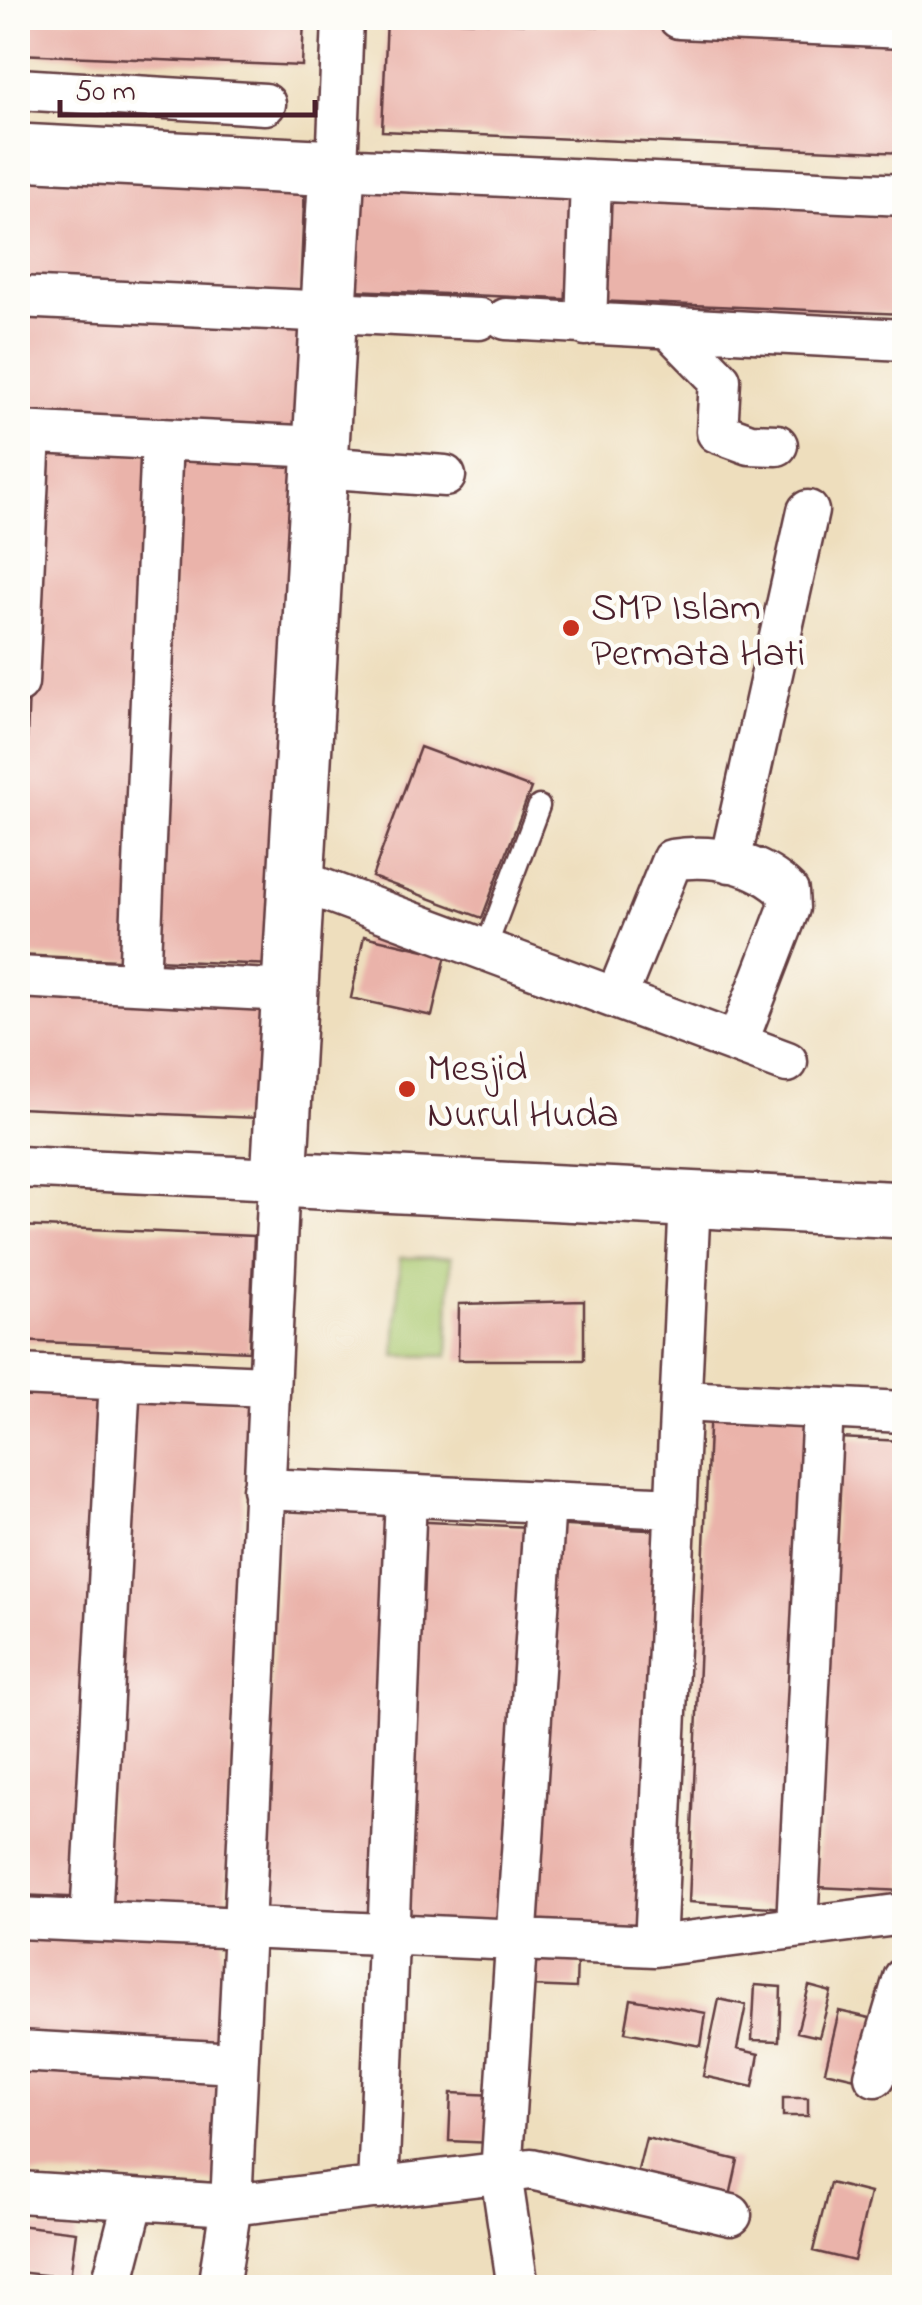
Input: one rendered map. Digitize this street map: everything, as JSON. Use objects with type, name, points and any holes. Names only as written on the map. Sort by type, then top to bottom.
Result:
[{"type":"street","points":[[218,2288],[231,2206],[268,1386],[343,18]]},
{"type":"street","points":[[679,18],[904,28]]},
{"type":"street","points":[[18,89],[264,104]]},
{"type":"street","points":[[18,152],[904,195]]},
{"type":"street","points":[[586,326],[591,180]]},
{"type":"street","points":[[18,297],[904,340]]},
{"type":"street","points":[[670,330],[720,380],[717,432],[750,444],[777,445]]},
{"type":"street","points":[[18,683],[24,433],[162,439],[445,476]]},
{"type":"street","points":[[139,984],[162,439]]},
{"type":"street","points":[[730,862],[808,511]]},
{"type":"street","points":[[616,998],[672,860],[696,856],[730,862],[779,883],[788,892],[789,908],[737,1043]]},
{"type":"street","points":[[295,879],[787,1062]]},
{"type":"street","points":[[18,977],[289,991]]},
{"type":"street","points":[[18,1168],[904,1210]]},
{"type":"street","points":[[655,1946],[690,1200]]},
{"type":"street","points":[[18,1375],[268,1386]]},
{"type":"street","points":[[92,1921],[120,1380]]},
{"type":"street","points":[[681,1401],[904,1412]]},
{"type":"street","points":[[797,1925],[823,1408]]},
{"type":"street","points":[[263,1489],[676,1508]]},
{"type":"street","points":[[378,2188],[406,1496]]},
{"type":"street","points":[[518,2288],[501,2174],[545,1502]]},
{"type":"street","points":[[18,1918],[655,1946],[904,1914]]},
{"type":"street","points":[[875,2076],[904,1978]]},
{"type":"street","points":[[18,2051],[236,2064]]},
{"type":"street","points":[[18,2192],[231,2206],[546,2172],[731,2215]]},
{"type":"street","points":[[111,2288],[134,2199]]},
{"type":"lane","points":[[485,950],[538,806]]},
{"type":"green space","points":[[451,1257],[448,1356],[395,1356],[400,1258]]},
{"type":"building","points":[[18,18],[304,18],[302,66],[18,54]]},
{"type":"building","points":[[387,18],[904,38],[904,153],[382,131]]},
{"type":"building","points":[[18,167],[305,179],[300,295],[18,282]]},
{"type":"building","points":[[359,176],[588,186],[584,300],[353,290]]},
{"type":"building","points":[[600,186],[904,199],[904,314],[596,301]]},
{"type":"building","points":[[18,302],[303,315],[297,430],[18,418]]},
{"type":"building","points":[[39,449],[160,454],[137,961],[18,955]]},
{"type":"building","points":[[178,453],[299,458],[276,965],[155,960]]},
{"type":"building","points":[[420,747],[531,788],[482,918],[372,877]]},
{"type":"building","points":[[364,936],[446,955],[432,1016],[351,998]]},
{"type":"building","points":[[18,993],[263,1003],[258,1118],[18,1108]]},
{"type":"building","points":[[18,1226],[254,1236],[249,1351],[18,1341]]},
{"type":"building","points":[[584,1301],[584,1360],[458,1360],[459,1304]]},
{"type":"building","points":[[18,1387],[115,1392],[92,1898],[18,1895]]},
{"type":"building","points":[[127,1394],[248,1400],[226,1907],[104,1901]]},
{"type":"building","points":[[710,1405],[809,1411],[788,1908],[689,1902]]},
{"type":"building","points":[[838,1438],[904,1441],[904,1891],[817,1887]]},
{"type":"building","points":[[280,1507],[402,1512],[383,1918],[262,1912]]},
{"type":"building","points":[[408,1521],[530,1527],[511,1933],[390,1927]]},
{"type":"building","points":[[547,1525],[668,1531],[650,1937],[528,1931]]},
{"type":"building","points":[[18,1926],[223,1936],[218,2050],[18,2042]]},
{"type":"building","points":[[531,1956],[577,1959],[576,1988],[529,1986]]},
{"type":"building","points":[[755,1985],[781,1987],[779,2041],[752,2040]]},
{"type":"building","points":[[809,1986],[831,1992],[819,2037],[797,2032]]},
{"type":"building","points":[[631,1999],[706,2013],[701,2046],[625,2032]]},
{"type":"building","points":[[719,1999],[746,2005],[737,2049],[759,2054],[753,2087],[703,2076]]},
{"type":"building","points":[[839,2011],[878,2020],[864,2080],[825,2071]]},
{"type":"building","points":[[18,2059],[230,2068],[225,2183],[18,2174]]},
{"type":"building","points":[[451,2093],[495,2095],[493,2143],[449,2141]]},
{"type":"building","points":[[783,2098],[808,2098],[808,2116],[783,2116]]},
{"type":"building","points":[[646,2138],[738,2160],[729,2201],[636,2178]]},
{"type":"building","points":[[830,2183],[870,2193],[854,2261],[813,2251]]},
{"type":"building","points":[[18,2225],[76,2232],[70,2278],[18,2272]]},
{"type":"place","name":"SMP Islam Permata Hati","points":[[571,628]]},
{"type":"place","name":"Mesjid Nurul Huda","points":[[407,1089]]}]
